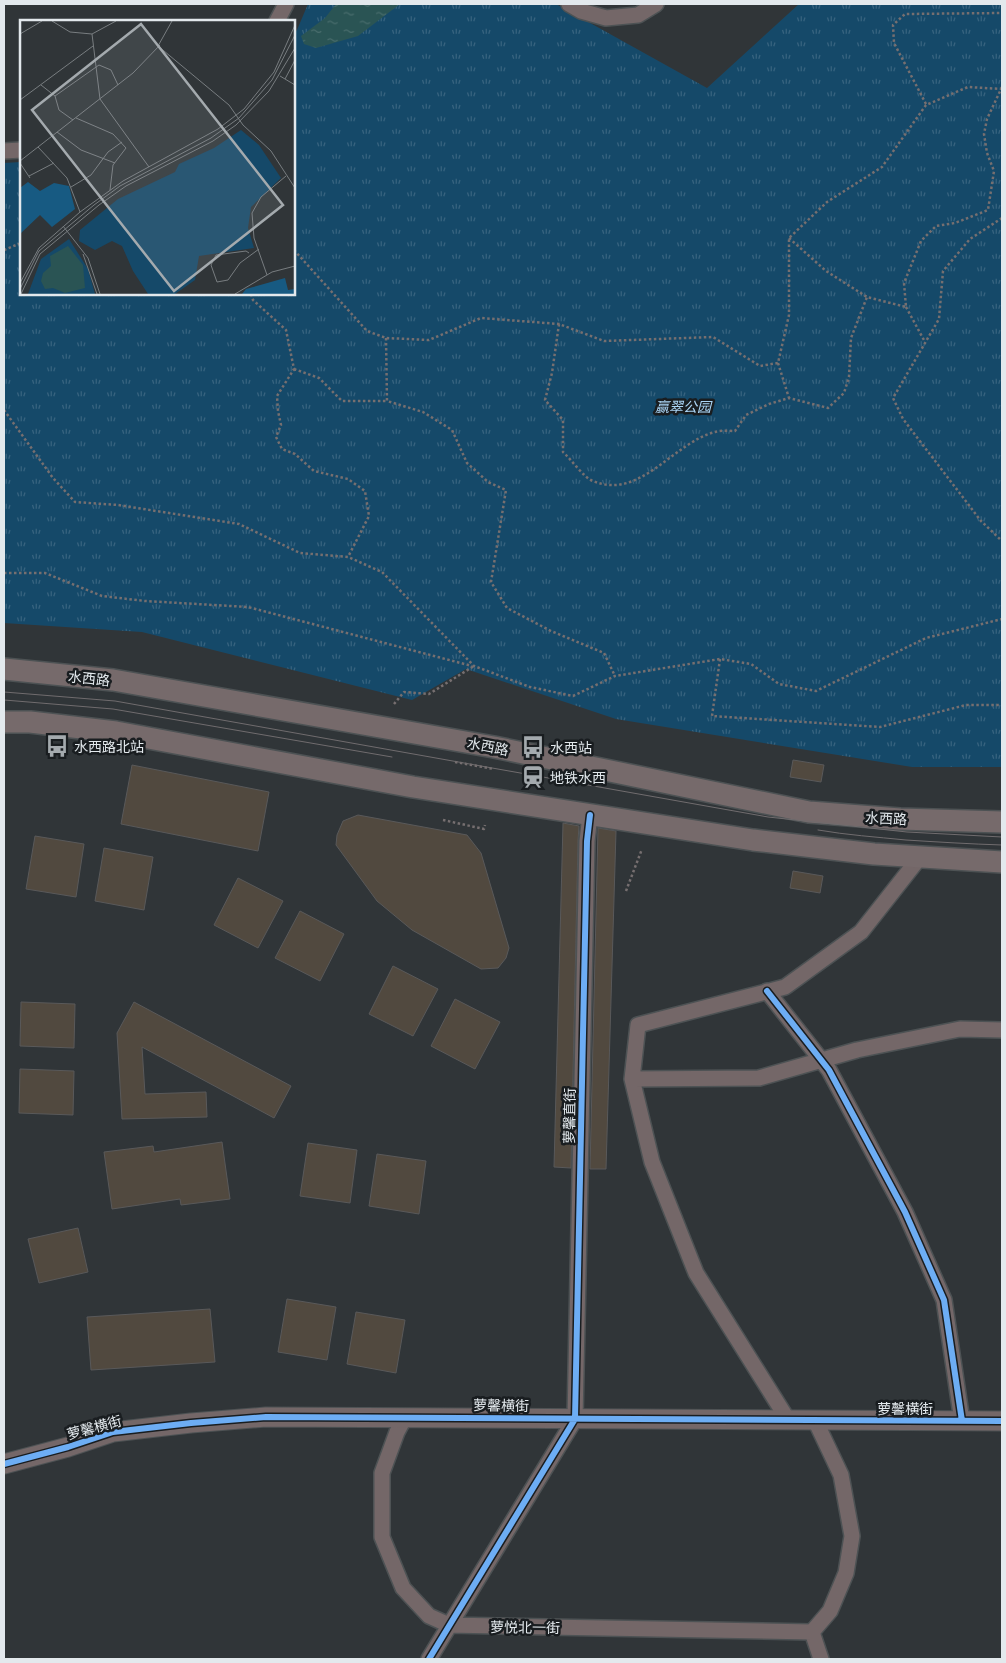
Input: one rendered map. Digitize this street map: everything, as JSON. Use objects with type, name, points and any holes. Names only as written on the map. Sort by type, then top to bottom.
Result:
[{"type":"main road","name":"水西路","points":[[4,669],[113,680],[494,746],[809,812],[900,819],[1002,822]]},
{"type":"main road","points":[[4,722],[30,722],[116,732],[394,783],[804,847],[874,854],[1002,862]]},
{"type":"street","points":[[278,20],[286,4]]},
{"type":"street","points":[[569,4],[581,11],[606,18],[638,15],[656,4]]},
{"type":"street","points":[[4,151],[20,150]]},
{"type":"street","name":"萝馨直街","points":[[575,1419],[587,870],[590,815]]},
{"type":"street","points":[[788,1420],[696,1273],[652,1162],[632,1079],[638,1025],[785,987],[861,932],[920,857]]},
{"type":"street","points":[[767,991],[829,1070],[905,1212],[944,1300],[962,1421]]},
{"type":"street","points":[[632,1079],[759,1078],[857,1050],[960,1029],[1002,1030]]},
{"type":"street","name":"萝馨横街","points":[[4,1464],[68,1447],[113,1432],[266,1417],[1002,1421]]},
{"type":"street","name":"萝悦北一街","points":[[405,1417],[397,1432],[382,1473],[382,1537],[403,1588],[429,1616],[450,1625],[812,1632]]},
{"type":"street","points":[[429,1659],[575,1419]]},
{"type":"street","points":[[815,1420],[840,1475],[852,1536],[846,1574],[837,1596],[830,1611],[812,1632],[821,1659]]},
{"type":"path","points":[[926,104],[894,43],[893,25],[905,14],[1002,13]]},
{"type":"path","points":[[789,398],[778,363],[789,315],[789,238],[827,202],[882,167],[926,104],[968,87],[1002,88],[987,119],[984,134],[987,153],[994,171],[988,210],[955,223],[936,226],[921,241],[904,283],[906,307],[925,342]]},
{"type":"path","points":[[1002,218],[970,239],[943,271],[939,319],[892,398],[903,419],[981,521],[1002,541]]},
{"type":"path","points":[[789,238],[826,271],[867,297],[906,307]]},
{"type":"path","points":[[4,250],[20,243]]},
{"type":"path","points":[[295,251],[332,294],[368,331],[386,338],[429,340],[481,318],[558,324],[604,341],[713,337],[760,366],[778,363]]},
{"type":"path","points":[[251,295],[253,300],[286,330],[294,369],[278,396],[278,411],[281,425],[276,437],[282,449],[295,454],[314,471],[348,479],[365,492],[369,516],[348,557]]},
{"type":"path","points":[[558,324],[552,374],[545,400],[563,420],[563,452],[591,481],[614,487],[646,476],[685,446],[716,432],[735,431],[746,415],[769,404],[789,398],[828,408],[844,393],[849,377],[851,338],[867,297]]},
{"type":"path","points":[[386,338],[387,402]]},
{"type":"path","points":[[294,369],[319,378],[342,401],[387,402],[423,412],[452,430],[467,463],[488,482],[506,490],[491,582],[507,608],[551,631],[604,653],[615,676]]},
{"type":"path","points":[[4,410],[53,478],[75,502],[118,505],[239,524],[300,553],[348,557],[382,572],[474,666]]},
{"type":"path","points":[[4,573],[44,572],[102,596],[145,601],[248,607],[474,666],[530,687],[573,696],[615,676],[720,659],[751,664],[778,684],[816,691],[926,638],[1002,619]]},
{"type":"path","points":[[720,659],[712,716],[880,727],[966,705],[1002,705]]},
{"type":"path","points":[[394,704],[404,692],[429,694],[474,666]]},
{"type":"path","points":[[455,762],[494,769]]},
{"type":"path","points":[[443,820],[484,829],[484,825]]},
{"type":"path","points":[[626,892],[642,849]]},
{"type":"green space","name":"赢翠公园","points":[[308,4],[556,4],[707,88],[799,4],[1002,4],[1002,767],[912,767],[616,719],[466,669],[412,700],[142,632],[4,623],[4,163],[20,162],[20,295],[295,295],[295,32]]},
{"type":"water","points":[[336,4],[400,4],[358,36],[316,48],[304,44],[301,36],[325,18]]},
{"type":"building","points":[[793,760],[824,765],[821,782],[790,777]]},
{"type":"building","points":[[132,765],[269,792],[258,851],[121,824]]},
{"type":"building","points":[[358,815],[467,835],[481,853],[509,948],[506,958],[498,968],[481,969],[412,930],[377,901],[336,845],[337,835],[343,821]]},
{"type":"building","points":[[563,823],[579,826],[571,1168],[554,1167]]},
{"type":"building","points":[[598,828],[616,831],[606,1169],[590,1169]]},
{"type":"building","points":[[35,836],[84,844],[76,897],[26,889]]},
{"type":"building","points":[[104,848],[153,857],[144,910],[95,901]]},
{"type":"building","points":[[793,871],[823,876],[820,893],[790,888]]},
{"type":"building","points":[[238,878],[283,901],[258,948],[214,925]]},
{"type":"building","points":[[300,911],[344,934],[320,981],[275,958]]},
{"type":"building","points":[[393,966],[438,989],[413,1036],[369,1014]]},
{"type":"building","points":[[455,999],[500,1022],[475,1069],[431,1046]]},
{"type":"building","points":[[21,1002],[75,1004],[74,1048],[20,1046]]},
{"type":"building","points":[[134,1002],[291,1086],[274,1118],[142,1047],[145,1094],[206,1092],[207,1117],[122,1119],[117,1033]]},
{"type":"building","points":[[20,1069],[74,1071],[73,1115],[19,1113]]},
{"type":"building","points":[[222,1142],[230,1199],[181,1205],[180,1199],[112,1209],[104,1152],[153,1146],[154,1152]]},
{"type":"building","points":[[308,1143],[357,1150],[350,1203],[300,1196]]},
{"type":"building","points":[[377,1154],[426,1161],[419,1214],[369,1206]]},
{"type":"building","points":[[78,1228],[88,1272],[39,1283],[28,1239]]},
{"type":"building","points":[[287,1299],[336,1307],[327,1360],[278,1352]]},
{"type":"building","points":[[210,1309],[215,1362],[91,1370],[87,1317]]},
{"type":"building","points":[[356,1312],[405,1320],[396,1373],[347,1364]]},
{"type":"tram line","points":[[4,692],[115,701],[768,817],[907,832],[1002,837]]},
{"type":"tram line","points":[[4,700],[113,709],[392,757]]},
{"type":"tram line","points":[[818,830],[906,840],[1002,845]]},
{"type":"cycle path","points":[[429,1659],[575,1419],[587,841],[590,815]]},
{"type":"cycle path","points":[[767,991],[829,1070],[905,1212],[944,1300],[962,1421]]},
{"type":"cycle path","points":[[4,1464],[68,1447],[113,1432],[266,1417],[1002,1421]]},
{"type":"place","name":"水西路北站","points":[[57,746]]},
{"type":"place","name":"水西站","points":[[533,747]]},
{"type":"place","name":"地铁水西","points":[[533,777]]}]
